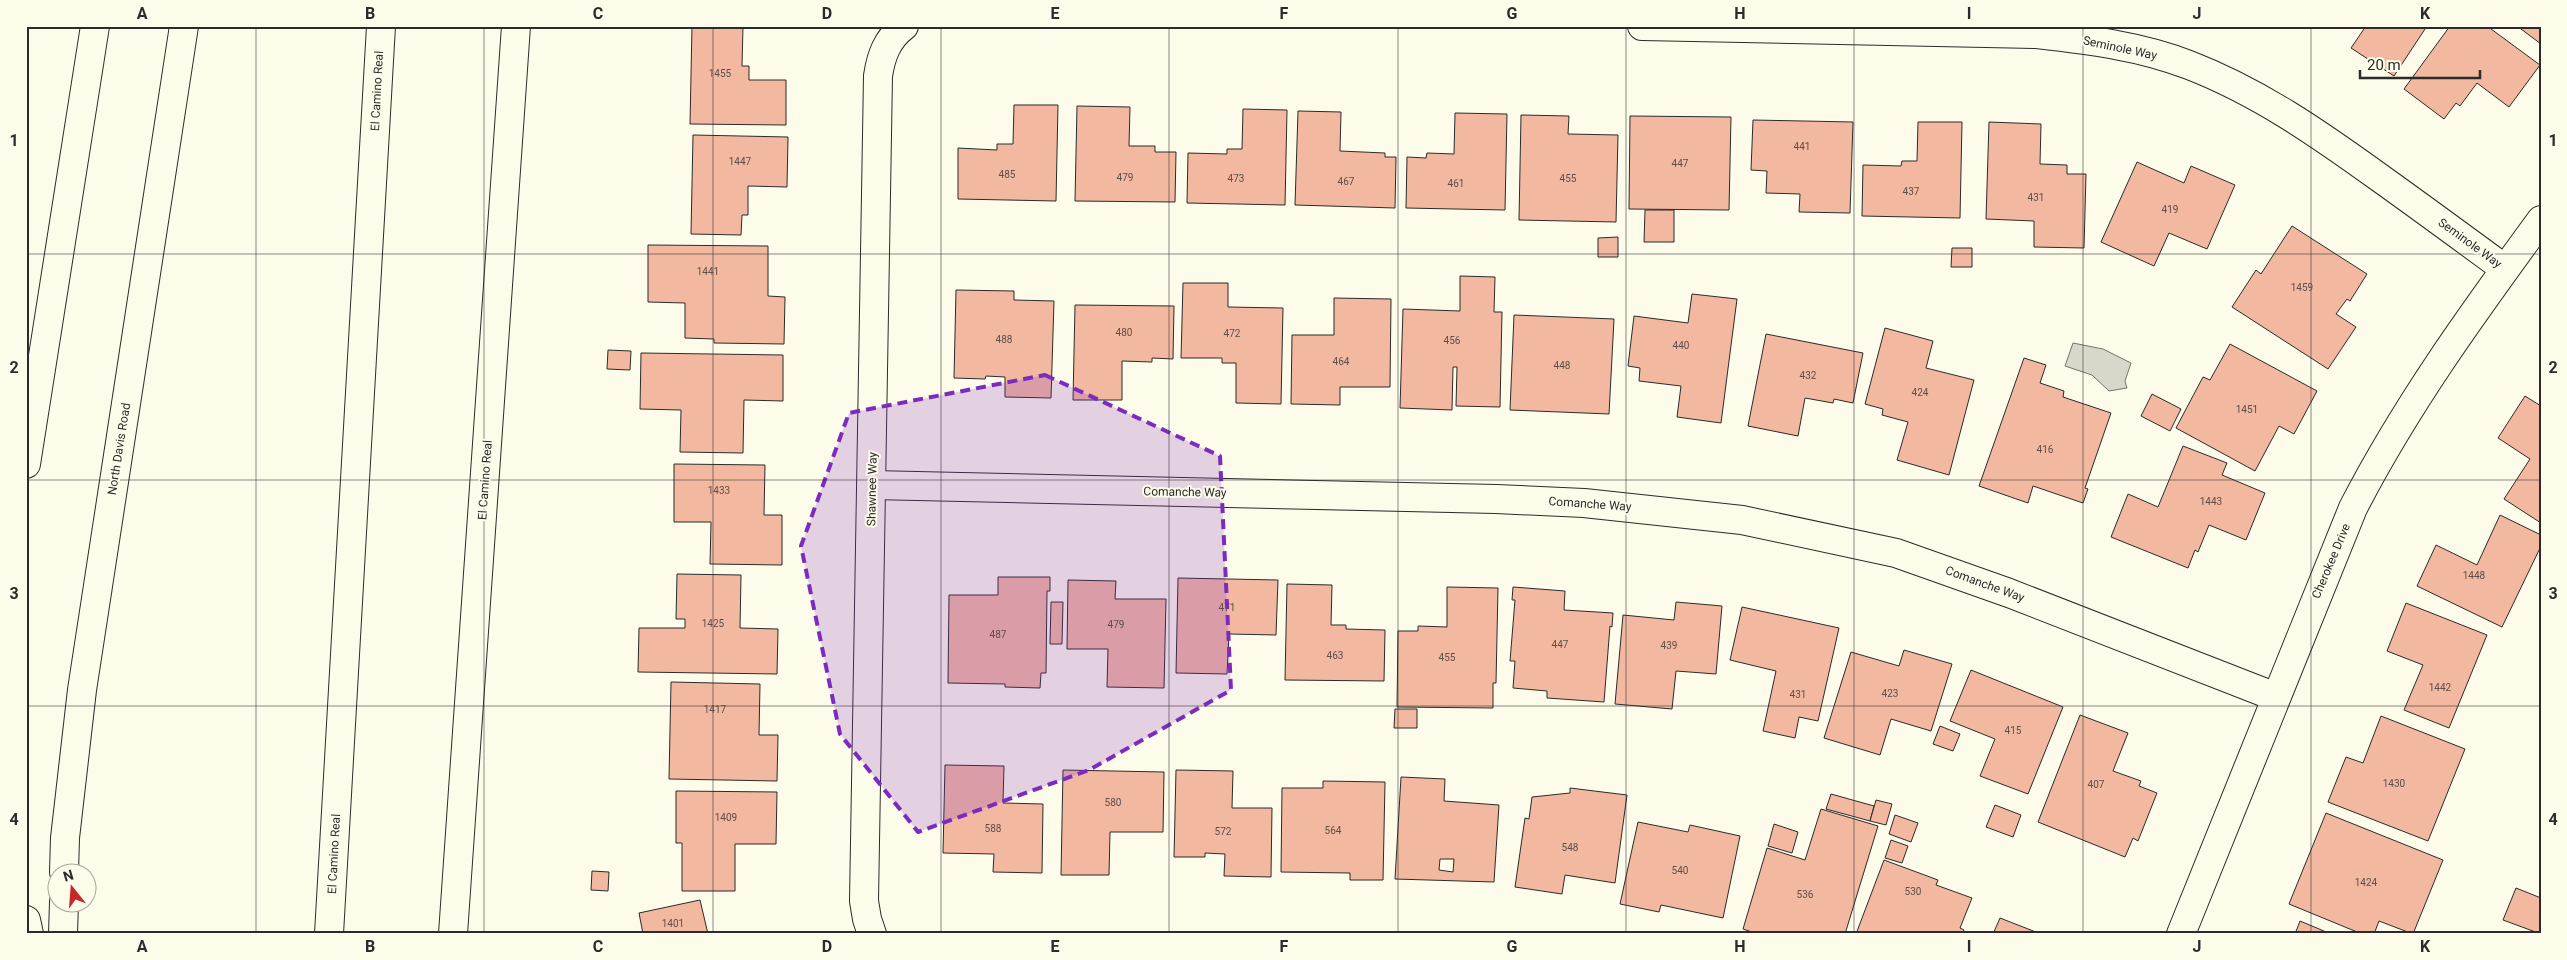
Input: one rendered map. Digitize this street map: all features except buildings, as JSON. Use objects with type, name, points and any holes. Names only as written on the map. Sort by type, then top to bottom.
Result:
[{"type":"main road","points":[[26,464],[95,26]]},
{"type":"main road","name":"North Davis Road","points":[[64,862],[65,838],[82,690],[184,26]]},
{"type":"main road","name":"El Camino Real","points":[[330,934],[381,26]]},
{"type":"main road","name":"El Camino Real","points":[[453,934],[516,26]]},
{"type":"main road","name":"Shawnee Way","points":[[872,934],[864,902],[878,76],[885,48],[893,36],[904,26]]},
{"type":"main road","name":"Seminole Way","points":[[1642,26],[2037,34],[2096,40],[2143,51],[2187,65],[2233,84],[2282,110],[2505,269]]},
{"type":"main road","name":"Cherokee Drive","points":[[2181,934],[2346,525],[2375,466],[2432,373],[2541,220]]},
{"type":"main road","name":"Comanche Way","points":[[872,485],[1496,499],[1584,503],[1742,520],[1896,554],[1953,572],[2276,697]]},
{"type":"main road","points":[[63,934],[64,912]]},
{"type":"main road","points":[[26,920],[29,934]]},
{"type":"highlighted area","points":[[1045,375],[1220,456],[1231,690],[1089,770],[918,832],[840,734],[801,546],[849,413]]},
{"type":"shaded area","points":[[2073,343],[2103,349],[2131,363],[2125,381],[2127,388],[2109,391],[2092,375],[2065,366]]}]
